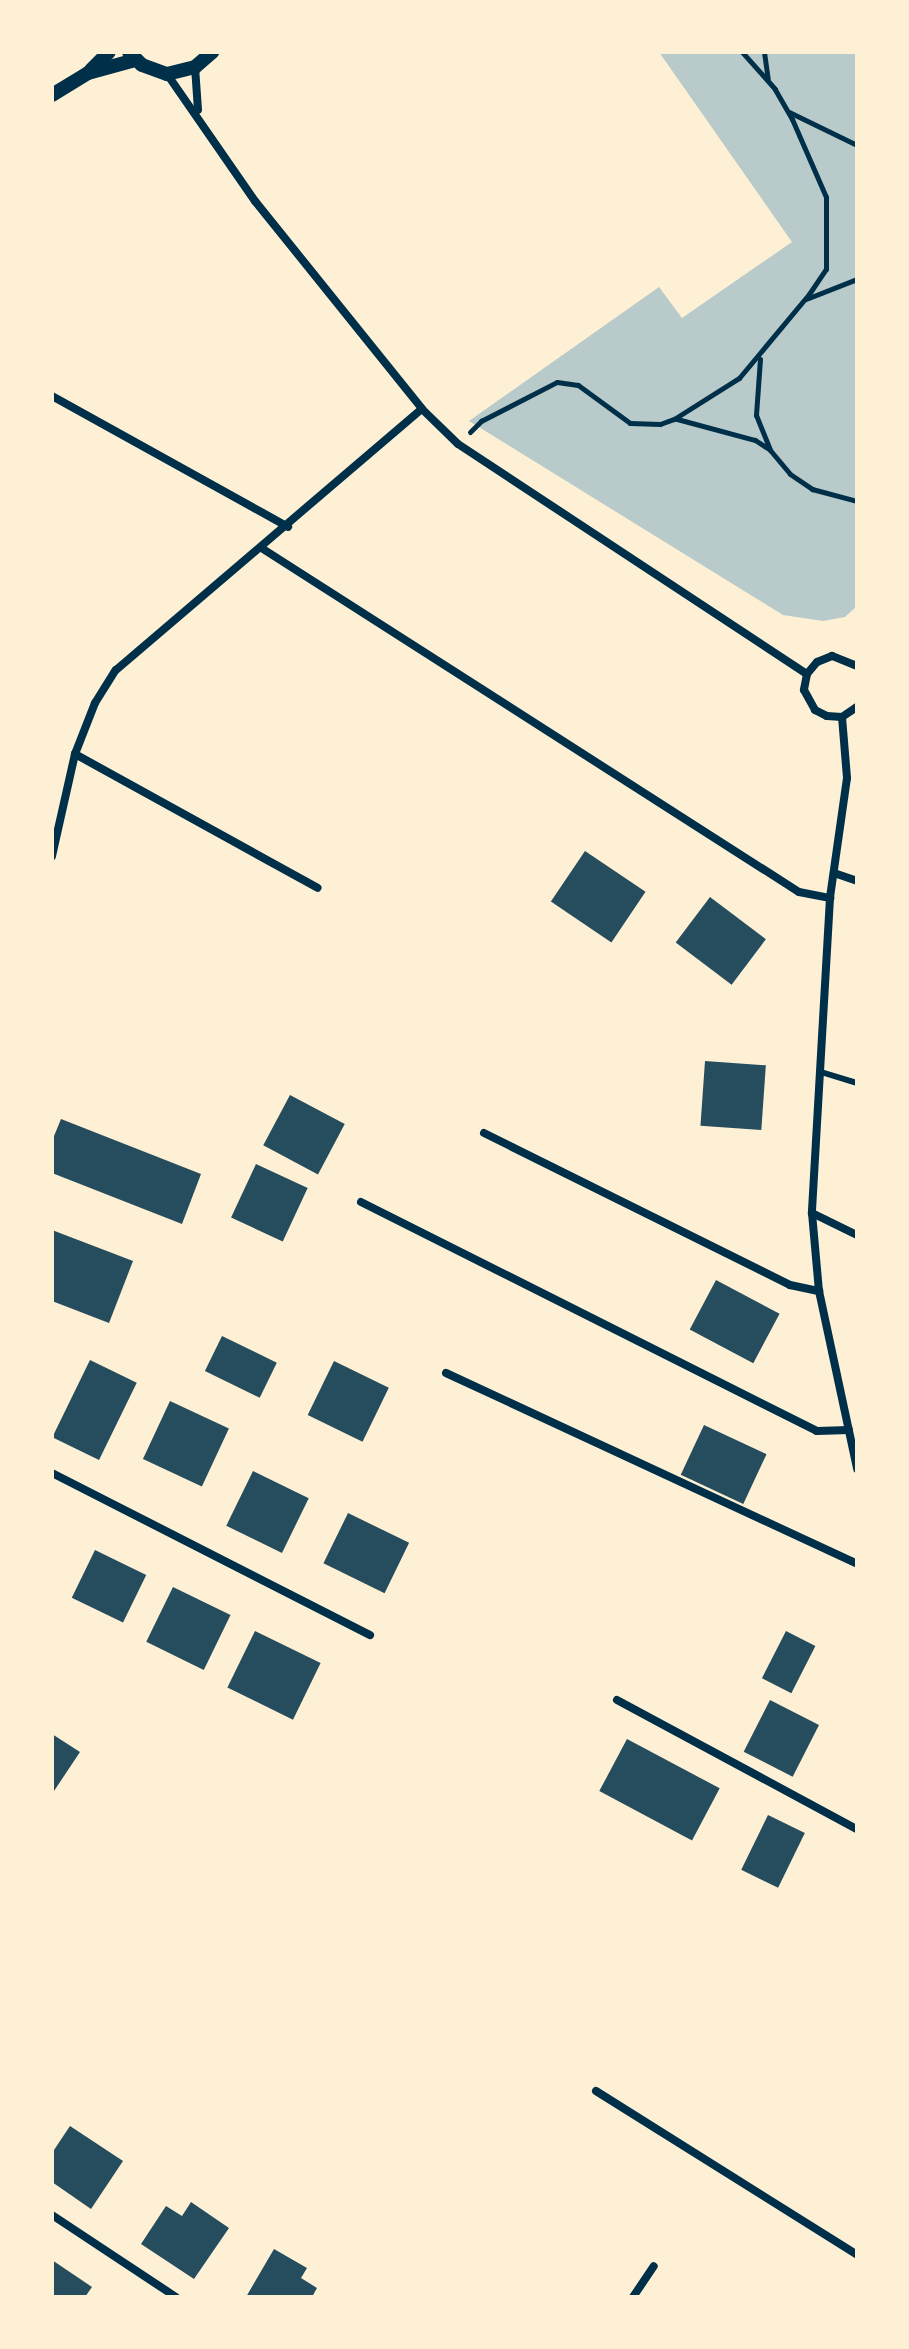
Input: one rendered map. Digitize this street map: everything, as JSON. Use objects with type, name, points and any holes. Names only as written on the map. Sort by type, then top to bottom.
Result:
[{"type":"street","points":[[88,73],[109,52]]},
{"type":"street","points":[[167,74],[195,67],[212,52]]},
{"type":"street","points":[[52,95],[88,73],[132,56],[167,74],[199,115],[255,201],[422,409],[458,444],[807,674]]},
{"type":"street","points":[[195,67],[199,115]]},
{"type":"street","points":[[52,396],[288,527]]},
{"type":"street","points":[[52,856],[75,754],[95,703],[116,670],[263,549],[422,409]]},
{"type":"street","points":[[263,549],[799,892],[830,898]]},
{"type":"street","points":[[856,663],[832,656],[807,674],[804,690],[815,710],[842,717],[857,707]]},
{"type":"street","points":[[842,717],[847,778],[830,898],[812,1213],[819,1291],[857,1469]]},
{"type":"street","points":[[75,754],[318,888]]},
{"type":"street","points":[[834,873],[857,881]]},
{"type":"street","points":[[484,1133],[790,1285],[819,1291]]},
{"type":"street","points":[[361,1202],[817,1431],[849,1430]]},
{"type":"street","points":[[812,1213],[857,1235]]},
{"type":"street","points":[[446,1373],[857,1564]]},
{"type":"street","points":[[52,1473],[370,1635]]},
{"type":"street","points":[[617,1700],[857,1829]]},
{"type":"street","points":[[596,2091],[857,2255]]},
{"type":"street","points":[[52,2215],[176,2297]]},
{"type":"street","points":[[633,2297],[654,2266]]},
{"type":"lane","points":[[821,1072],[857,1083]]},
{"type":"path","points":[[458,444],[481,421],[557,382],[578,385],[630,423],[660,424],[674,419],[717,395],[760,358],[826,269],[830,236],[826,197],[788,112],[769,81],[742,52]]},
{"type":"path","points":[[764,52],[769,81]]},
{"type":"path","points":[[788,112],[857,145]]},
{"type":"path","points":[[802,302],[857,279]]},
{"type":"path","points":[[760,358],[756,415],[770,450]]},
{"type":"path","points":[[674,419],[755,440],[770,450],[790,474],[812,489],[857,501]]},
{"type":"shaded area","points":[[659,52],[857,52],[857,606],[845,617],[823,621],[783,615],[469,421],[659,287],[682,318],[792,242]]},
{"type":"building","points":[[585,851],[646,892],[611,942],[551,902]]},
{"type":"building","points":[[710,897],[766,939],[732,985],[676,943]]},
{"type":"building","points":[[705,1061],[766,1065],[761,1130],[700,1126]]},
{"type":"building","points":[[290,1095],[345,1124],[318,1174],[263,1145]]},
{"type":"building","points":[[61,1119],[201,1174],[182,1224],[52,1173],[52,1141]]},
{"type":"building","points":[[256,1164],[308,1188],[283,1242],[231,1217]]},
{"type":"building","points":[[52,1230],[133,1261],[109,1323],[52,1301]]},
{"type":"building","points":[[716,1280],[780,1314],[753,1363],[690,1329]]},
{"type":"building","points":[[222,1336],[277,1363],[260,1398],[205,1371]]},
{"type":"building","points":[[90,1360],[137,1383],[99,1460],[52,1437]]},
{"type":"building","points":[[334,1361],[389,1388],[363,1442],[308,1415]]},
{"type":"building","points":[[170,1401],[229,1428],[202,1486],[143,1459]]},
{"type":"building","points":[[704,1425],[767,1454],[743,1504],[681,1475]]},
{"type":"building","points":[[253,1471],[309,1498],[282,1553],[226,1526]]},
{"type":"building","points":[[348,1513],[409,1543],[385,1593],[323,1563]]},
{"type":"building","points":[[95,1550],[146,1575],[123,1623],[72,1598]]},
{"type":"building","points":[[173,1587],[231,1615],[204,1670],[146,1642]]},
{"type":"building","points":[[255,1631],[321,1663],[293,1720],[227,1688]]},
{"type":"building","points":[[786,1631],[815,1646],[791,1693],[762,1678]]},
{"type":"building","points":[[770,1700],[819,1725],[793,1777],[744,1752]]},
{"type":"building","points":[[52,1734],[80,1752],[52,1794]]},
{"type":"building","points":[[627,1739],[720,1788],[692,1840],[599,1791]]},
{"type":"building","points":[[768,1815],[805,1833],[778,1888],[741,1870]]},
{"type":"building","points":[[70,2126],[123,2161],[91,2209],[52,2182],[52,2153]]},
{"type":"building","points":[[191,2202],[229,2228],[194,2279],[141,2244],[166,2206],[182,2216]]},
{"type":"building","points":[[274,2249],[307,2268],[301,2278],[317,2288],[312,2297],[246,2297]]},
{"type":"building","points":[[52,2260],[92,2287],[85,2297],[52,2297]]}]
